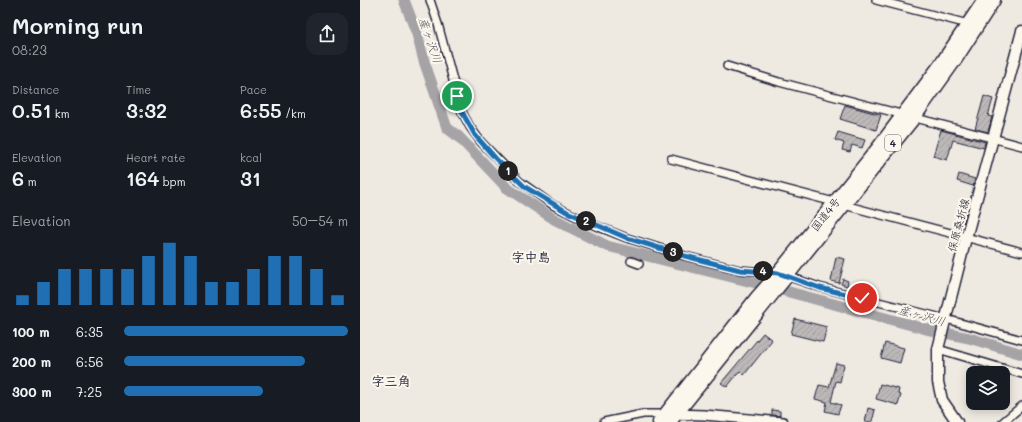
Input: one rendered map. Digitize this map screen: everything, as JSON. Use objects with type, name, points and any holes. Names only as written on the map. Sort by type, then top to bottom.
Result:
[{"type":"highway","name":"国道4号","points":[[909,116],[940,65],[984,0]]},
{"type":"highway","name":"国道4号","points":[[668,418],[956,59],[994,0]]},
{"type":"main road","name":"保原桑折線","points":[[957,422],[942,400],[938,382],[938,349],[966,238],[1021,36]]},
{"type":"street","points":[[430,0],[462,112],[475,135],[496,159],[525,187],[567,212],[627,238],[685,256],[733,269],[781,276],[820,288],[1022,340]]},
{"type":"street","points":[[876,0],[968,24]]},
{"type":"street","points":[[727,66],[779,82],[1022,146]]},
{"type":"street","points":[[671,159],[1022,252]]},
{"type":"street","points":[[631,261],[639,264]]},
{"type":"street","points":[[938,349],[1022,374]]},
{"type":"street","points":[[1002,422],[1022,406]]},
{"type":"street","points":[[604,422],[643,414],[668,418],[704,418],[783,422]]},
{"type":"building","points":[[984,96],[993,99],[988,116],[992,117],[988,132],[975,129]]},
{"type":"building","points":[[845,105],[881,115],[876,130],[840,119]]},
{"type":"building","points":[[941,130],[985,142],[984,148],[953,140],[947,160],[933,156]]},
{"type":"building","points":[[838,132],[865,140],[862,148],[852,145],[850,152],[842,150],[844,143],[835,140]]},
{"type":"building","points":[[959,174],[975,179],[973,186],[957,181]]},
{"type":"building","points":[[961,212],[966,213],[963,223],[959,221]]},
{"type":"building","points":[[836,257],[845,259],[839,283],[831,281]]},
{"type":"building","points":[[843,279],[848,281],[847,286],[841,284]]},
{"type":"building","points":[[795,319],[827,327],[823,342],[791,334]]},
{"type":"building","points":[[763,333],[772,340],[744,375],[740,371],[727,387],[721,383]]},
{"type":"building","points":[[885,343],[904,348],[900,363],[881,358]]},
{"type":"building","points":[[836,363],[844,365],[840,382],[836,381],[831,402],[841,405],[838,414],[825,411],[827,402],[815,399],[819,385],[829,387]]},
{"type":"building","points":[[880,384],[899,389],[898,394],[901,395],[898,405],[876,399]]},
{"type":"building","points":[[868,408],[875,410],[872,422],[865,422]]},
{"type":"building","points":[[772,410],[780,411],[780,416],[772,415]]},
{"type":"waterway","name":"産ヶ沢川","points":[[404,0],[417,34],[424,61],[447,128],[459,137],[507,188],[554,219],[607,246],[756,283],[926,329],[969,338],[1022,354]]},
{"type":"district","name":"字中島","points":[[531,256]]},
{"type":"district","name":"字三角","points":[[391,380]]},
{"type":"route","points":[[457,96],[462,112],[475,135],[519,182],[553,205],[589,223],[627,238],[685,256],[733,269],[787,275],[820,288],[862,298]]}]
